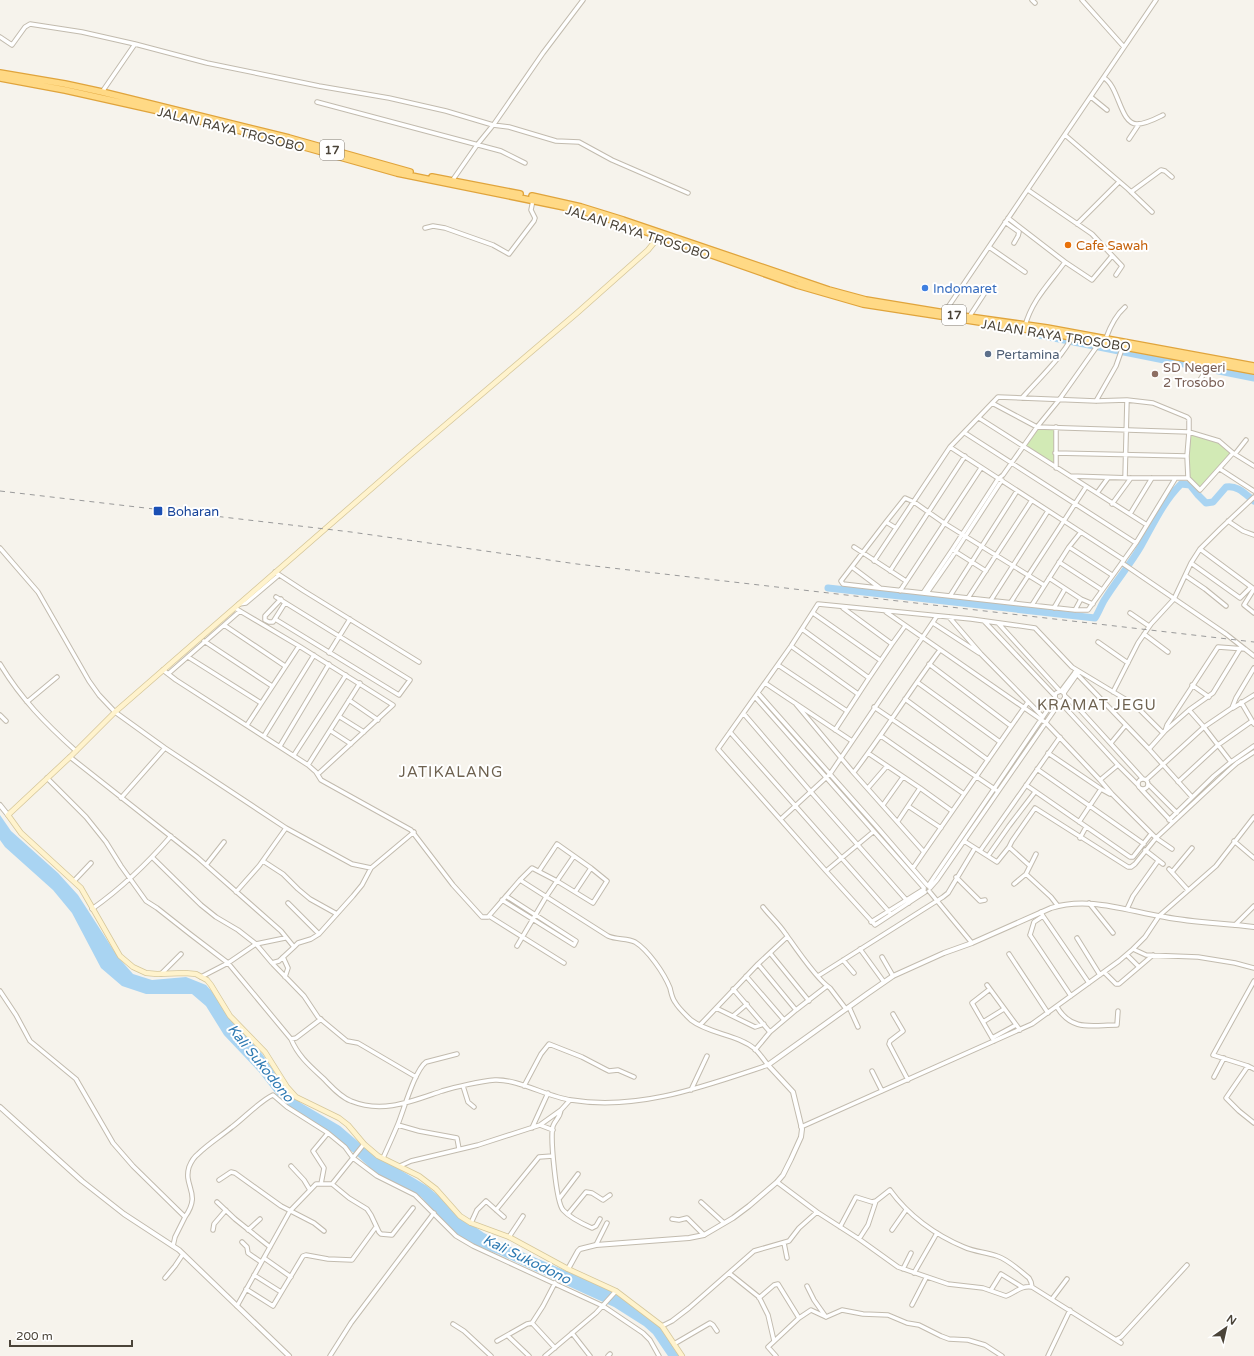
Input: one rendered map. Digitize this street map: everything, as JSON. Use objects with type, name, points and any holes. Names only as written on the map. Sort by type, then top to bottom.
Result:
[{"type":"highway","name":"JALAN RAYA TROSOBO","points":[[0,73],[102,92],[289,138],[411,173],[532,203],[579,210],[797,285],[863,304],[1106,338],[1210,364],[1254,366]]},
{"type":"highway","name":"JALAN RAYA TROSOBO","points":[[0,78],[65,90],[168,113],[294,144],[397,173],[581,207],[660,237],[829,290],[866,300],[970,317],[1122,348],[1254,371]]},
{"type":"main road","points":[[660,237],[634,264],[536,349],[410,454],[277,574],[239,604],[115,712],[70,757],[8,815],[21,833],[82,890],[92,909],[124,960],[137,970],[146,973],[185,973],[201,977],[211,984],[235,1022],[265,1052],[292,1094],[299,1099],[339,1118],[372,1152],[428,1182],[454,1211],[471,1223],[509,1237],[568,1269],[616,1292],[662,1326],[682,1356]]},
{"type":"street","points":[[449,182],[494,124],[543,53],[583,0]]},
{"type":"street","points":[[1082,0],[1124,47]]},
{"type":"street","points":[[944,313],[1156,0]]},
{"type":"street","points":[[0,36],[12,45],[25,27],[30,24],[82,32],[207,63],[319,86],[390,98],[509,127],[556,141],[580,142],[612,160],[688,193]]},
{"type":"street","points":[[102,92],[135,44]]},
{"type":"street","points":[[1105,76],[1112,84],[1128,120],[1131,123],[1139,124],[1164,115]]},
{"type":"street","points":[[1091,97],[1107,110]]},
{"type":"street","points":[[317,102],[501,151],[525,163]]},
{"type":"street","points":[[1129,139],[1139,124]]},
{"type":"street","points":[[1065,134],[1152,212]]},
{"type":"street","points":[[1131,192],[1161,170],[1165,171],[1172,177]]},
{"type":"street","points":[[1077,224],[1120,182]]},
{"type":"street","points":[[1028,190],[1097,239],[1122,266],[1116,275]]},
{"type":"street","points":[[425,228],[433,226],[445,228],[493,245],[510,254],[534,221],[535,218],[532,213],[532,203]]},
{"type":"street","points":[[1008,218],[1065,262],[1092,280],[1112,256]]},
{"type":"street","points":[[1005,222],[1019,233],[1014,243]]},
{"type":"street","points":[[988,247],[1025,272]]},
{"type":"street","points":[[1024,327],[1039,295],[1065,262]]},
{"type":"street","points":[[970,317],[986,291]]},
{"type":"street","points":[[1106,338],[1121,310],[1125,307]]},
{"type":"street","points":[[1022,398],[1072,338]]},
{"type":"street","points":[[925,593],[951,556],[1011,463],[1100,343]]},
{"type":"street","points":[[1096,401],[1116,366],[1122,348]]},
{"type":"street","points":[[1196,386],[1210,364]]},
{"type":"street","points":[[874,561],[950,447],[998,397],[1096,401],[1127,400],[1153,403],[1187,417],[1189,432],[1187,456],[1188,478],[1200,490],[1246,440]]},
{"type":"street","points":[[1125,478],[1127,400]]},
{"type":"street","points":[[992,403],[1037,427],[1189,432],[1214,439],[1234,454],[1254,466]]},
{"type":"street","points":[[979,418],[1147,525]]},
{"type":"street","points":[[1056,427],[1056,468]]},
{"type":"street","points":[[965,433],[1136,543]]},
{"type":"street","points":[[950,447],[1081,532],[1174,599],[1226,634],[1242,649],[1254,656]]},
{"type":"street","points":[[1055,453],[1126,456],[1187,456]]},
{"type":"street","points":[[890,571],[964,456]]},
{"type":"street","points":[[900,591],[981,468]]},
{"type":"street","points":[[1220,469],[1254,491]]},
{"type":"street","points":[[1069,476],[1108,478],[1188,478]]},
{"type":"street","points":[[1097,493],[1108,478]]},
{"type":"street","points":[[1112,504],[1131,478]]},
{"type":"street","points":[[1130,514],[1152,478]]},
{"type":"street","points":[[1044,585],[908,499],[904,499],[842,580],[842,583],[900,591],[1011,602],[1054,608],[1088,610],[1112,574],[1125,564],[1175,479]]},
{"type":"street","points":[[1011,602],[1086,487]]},
{"type":"street","points":[[950,596],[981,545],[1017,491]]},
{"type":"street","points":[[1112,692],[1149,626],[1174,599],[1191,563],[1200,549],[1254,497]]},
{"type":"street","points":[[968,598],[1032,500]]},
{"type":"street","points":[[991,600],[1048,511]]},
{"type":"street","points":[[1228,521],[1243,531],[1254,535]]},
{"type":"street","points":[[886,522],[896,528]]},
{"type":"street","points":[[1032,605],[1069,547],[1081,532]]},
{"type":"street","points":[[854,547],[906,581]]},
{"type":"street","points":[[1069,547],[1112,574]]},
{"type":"street","points":[[0,548],[38,592],[89,681],[98,695],[115,712],[165,748],[286,828],[352,864],[372,868]]},
{"type":"street","points":[[1200,549],[1253,588]]},
{"type":"street","points":[[954,551],[986,571]]},
{"type":"street","points":[[1060,562],[1102,590]]},
{"type":"street","points":[[1191,563],[1240,598],[1253,588]]},
{"type":"street","points":[[852,567],[880,588]]},
{"type":"street","points":[[277,574],[418,662]]},
{"type":"street","points":[[1186,576],[1226,606]]},
{"type":"street","points":[[1049,578],[1065,589],[1093,604]]},
{"type":"street","points":[[1253,588],[1244,605],[1254,613]]},
{"type":"street","points":[[1054,608],[1065,589]]},
{"type":"street","points":[[275,619],[399,695],[410,680],[340,635],[276,597]]},
{"type":"street","points":[[1075,610],[1081,598]]},
{"type":"street","points":[[281,599],[265,616],[266,620],[273,622],[285,602]]},
{"type":"street","points":[[1063,693],[1056,693],[1055,698],[964,841],[927,888],[900,906],[871,922],[718,749],[744,714],[819,604],[842,608],[949,617],[1035,628],[1192,797]]},
{"type":"street","points":[[235,608],[394,705],[318,774]]},
{"type":"street","points":[[842,608],[892,644]]},
{"type":"street","points":[[168,674],[240,611]]},
{"type":"street","points":[[885,612],[1042,718]]},
{"type":"street","points":[[813,613],[880,660]]},
{"type":"street","points":[[1130,613],[1149,626]]},
{"type":"street","points":[[780,819],[830,774],[937,616]]},
{"type":"street","points":[[949,617],[981,654],[1028,702],[1112,794],[1151,834],[1172,849]]},
{"type":"street","points":[[329,653],[350,619]]},
{"type":"street","points":[[984,621],[1118,765],[1142,788],[1173,823]]},
{"type":"street","points":[[933,623],[981,654]]},
{"type":"street","points":[[998,623],[1180,817]]},
{"type":"street","points":[[224,625],[285,666]]},
{"type":"street","points":[[835,730],[880,660],[905,626]]},
{"type":"street","points":[[802,629],[869,678]]},
{"type":"street","points":[[1144,634],[1168,652]]},
{"type":"street","points":[[204,642],[272,686]]},
{"type":"street","points":[[1098,642],[1128,663]]},
{"type":"street","points":[[247,725],[299,646]]},
{"type":"street","points":[[791,646],[858,694]]},
{"type":"street","points":[[1164,732],[1192,685],[1218,647],[1242,649]]},
{"type":"street","points":[[1149,749],[1164,732],[1189,710],[1209,697],[1242,649]]},
{"type":"street","points":[[854,772],[881,736],[940,650]]},
{"type":"street","points":[[264,736],[314,655]]},
{"type":"street","points":[[188,656],[261,704]]},
{"type":"street","points":[[0,664],[27,702],[45,723],[76,750]]},
{"type":"street","points":[[280,746],[329,664]]},
{"type":"street","points":[[929,664],[1011,726]]},
{"type":"street","points":[[778,665],[847,712]]},
{"type":"street","points":[[1232,708],[1236,698],[1254,668]]},
{"type":"street","points":[[163,670],[294,755],[308,765],[318,774],[321,780],[331,787],[414,832],[429,855],[479,915],[485,918],[489,916],[532,868],[557,881],[598,907]]},
{"type":"street","points":[[1077,672],[1139,708],[1164,732]]},
{"type":"street","points":[[927,888],[1060,702],[1064,701],[1063,693],[1077,672]]},
{"type":"street","points":[[294,755],[346,675]]},
{"type":"street","points":[[27,702],[57,677]]},
{"type":"street","points":[[917,682],[1000,742]]},
{"type":"street","points":[[765,683],[852,741]]},
{"type":"street","points":[[308,765],[360,684]]},
{"type":"street","points":[[1192,685],[1209,697]]},
{"type":"street","points":[[758,693],[913,868],[927,888]]},
{"type":"street","points":[[1138,785],[1139,781],[1146,781],[1204,727],[1240,702],[1254,695]]},
{"type":"street","points":[[755,697],[873,832],[938,900],[972,943]]},
{"type":"street","points":[[905,699],[988,760]]},
{"type":"street","points":[[349,700],[378,720]]},
{"type":"street","points":[[913,868],[1028,702]]},
{"type":"street","points":[[1178,782],[1218,745],[1253,723],[1240,702]]},
{"type":"street","points":[[795,703],[924,852]]},
{"type":"street","points":[[874,707],[996,790]]},
{"type":"street","points":[[1189,710],[1231,762]]},
{"type":"street","points":[[744,714],[908,901]]},
{"type":"street","points":[[0,715],[6,721]]},
{"type":"street","points":[[340,717],[364,732]]},
{"type":"street","points":[[1111,743],[1125,726]]},
{"type":"street","points":[[331,731],[351,744]]},
{"type":"street","points":[[730,732],[889,912]]},
{"type":"street","points":[[881,736],[964,794]]},
{"type":"street","points":[[980,851],[1060,737]]},
{"type":"street","points":[[1169,820],[1231,762],[1254,746]]},
{"type":"street","points":[[121,798],[165,748]]},
{"type":"street","points":[[964,841],[998,862],[1035,808],[1037,808],[1080,838],[1128,867],[1131,867],[1156,838],[1237,763],[1254,752]]},
{"type":"street","points":[[868,753],[952,811]]},
{"type":"street","points":[[1048,753],[1112,794]]},
{"type":"street","points":[[70,757],[206,865],[281,931],[294,947]]},
{"type":"street","points":[[1100,780],[1118,765]]},
{"type":"street","points":[[868,788],[886,766]]},
{"type":"street","points":[[1037,768],[1144,844]]},
{"type":"street","points":[[883,805],[902,777]]},
{"type":"street","points":[[47,778],[86,818],[106,842],[146,901],[228,962],[291,1039],[296,1050],[339,1094],[350,1101],[370,1106],[381,1107],[406,1103],[443,1090],[495,1080],[504,1080],[570,1100],[631,1102],[690,1090],[768,1066],[893,976],[944,953],[972,943],[1058,906],[1089,903],[1128,909],[1159,916],[1254,927]]},
{"type":"street","points":[[1142,788],[1146,788],[1146,781]]},
{"type":"street","points":[[1026,785],[1130,857],[1134,856],[1142,848],[1151,834]]},
{"type":"street","points":[[898,821],[920,788]]},
{"type":"street","points":[[1079,822],[1102,789]]},
{"type":"street","points":[[988,856],[1035,792]]},
{"type":"street","points":[[0,805],[8,815]]},
{"type":"street","points":[[908,806],[941,828]]},
{"type":"street","points":[[801,1127],[908,1080],[993,1040],[1020,1030],[1032,1024],[1057,1007],[1127,955],[1145,937],[1159,916],[1216,866],[1254,817]]},
{"type":"street","points":[[1080,838],[1086,827]]},
{"type":"street","points":[[236,892],[263,861],[286,828]]},
{"type":"street","points":[[272,963],[283,957],[298,943],[311,939],[319,934],[362,885],[372,868],[414,832]]},
{"type":"street","points":[[826,871],[873,832]]},
{"type":"street","points":[[92,909],[130,879],[152,858],[171,836]]},
{"type":"street","points":[[206,865],[224,842]]},
{"type":"street","points":[[1234,842],[1254,858]]},
{"type":"street","points":[[539,871],[556,844],[607,881],[593,903]]},
{"type":"street","points":[[1009,847],[1030,866]]},
{"type":"street","points":[[818,976],[948,893],[974,848]]},
{"type":"street","points":[[1142,848],[1163,864]]},
{"type":"street","points":[[1172,872],[1192,848]]},
{"type":"street","points":[[1014,884],[1026,874],[1036,854]]},
{"type":"street","points":[[516,946],[546,897],[574,856]]},
{"type":"street","points":[[152,858],[196,901],[216,917],[229,923],[256,944],[304,996],[321,1019],[348,1042],[358,1043],[416,1077]]},
{"type":"street","points":[[263,861],[283,874],[298,890],[310,899],[337,914]]},
{"type":"street","points":[[1128,909],[1133,896],[1158,861]]},
{"type":"street","points":[[74,881],[91,863]]},
{"type":"street","points":[[575,892],[591,868]]},
{"type":"street","points":[[1168,869],[1188,890]]},
{"type":"street","points":[[1026,874],[1051,897],[1058,906]]},
{"type":"street","points":[[956,877],[980,901],[985,900]]},
{"type":"street","points":[[520,880],[608,936],[617,939],[630,940],[640,946],[650,956],[669,986],[674,1001],[680,1009],[693,1021],[700,1025],[738,1040],[755,1050],[793,1092],[801,1127],[801,1137],[779,1183],[750,1206],[724,1223],[704,1235],[689,1238],[596,1245],[580,1249],[568,1269]]},
{"type":"street","points":[[504,898],[576,941],[574,944],[534,916]]},
{"type":"street","points":[[288,903],[319,934]]},
{"type":"street","points":[[1089,903],[1113,933]]},
{"type":"street","points":[[1235,925],[1254,906]]},
{"type":"street","points":[[763,907],[818,976],[847,1008],[858,1027]]},
{"type":"street","points":[[1042,914],[1034,922],[1028,934],[1071,996]]},
{"type":"street","points":[[1042,914],[1089,983]]},
{"type":"street","points":[[489,916],[564,963]]},
{"type":"street","points":[[700,1025],[733,989],[787,937]]},
{"type":"street","points":[[201,977],[256,944],[286,938]]},
{"type":"street","points":[[1077,938],[1100,975]]},
{"type":"street","points":[[860,949],[884,982]]},
{"type":"street","points":[[1133,949],[1142,954],[1198,957],[1235,963],[1254,968]]},
{"type":"street","points":[[770,953],[809,1001]]},
{"type":"street","points":[[161,974],[181,954]]},
{"type":"street","points":[[1009,954],[1048,1013]]},
{"type":"street","points":[[1127,955],[1139,967]]},
{"type":"street","points":[[1104,972],[1117,985],[1153,955]]},
{"type":"street","points":[[283,957],[288,968],[285,977]]},
{"type":"street","points":[[882,957],[893,976]]},
{"type":"street","points":[[843,960],[854,973]]},
{"type":"street","points":[[758,964],[796,1010]]},
{"type":"street","points":[[746,976],[784,1020]]},
{"type":"street","points":[[1254,981],[1213,1055],[1254,1069]]},
{"type":"street","points":[[987,985],[1020,1030]]},
{"type":"street","points":[[755,1050],[770,1032],[827,986]]},
{"type":"street","points":[[733,989],[770,1032]]},
{"type":"street","points":[[990,989],[972,1003],[993,1040]]},
{"type":"street","points":[[1,994],[16,1015],[30,1041],[76,1079],[113,1143],[185,1217]]},
{"type":"street","points":[[733,1016],[747,1004]]},
{"type":"street","points":[[1057,1007],[1062,1016],[1077,1025],[1116,1025],[1118,1012]]},
{"type":"street","points":[[716,1008],[755,1027],[759,1027],[764,1024]]},
{"type":"street","points":[[983,1022],[1004,1009]]},
{"type":"street","points":[[893,1014],[903,1031],[890,1041],[889,1044],[908,1080]]},
{"type":"street","points":[[291,1039],[296,1038],[321,1019]]},
{"type":"street","points":[[993,1040],[1016,1025]]},
{"type":"street","points":[[524,1086],[541,1054],[549,1044],[582,1057],[609,1071],[618,1070],[634,1077]]},
{"type":"street","points":[[383,1158],[422,1065],[426,1062],[457,1054]]},
{"type":"street","points":[[690,1090],[707,1056]]},
{"type":"street","points":[[1214,1077],[1224,1058]]},
{"type":"street","points":[[1248,1066],[1226,1098],[1238,1111],[1253,1120]]},
{"type":"street","points":[[872,1071],[882,1091]]},
{"type":"street","points":[[463,1086],[468,1102],[474,1107]]},
{"type":"street","points":[[532,1128],[548,1093]]},
{"type":"street","points":[[165,1278],[175,1266],[178,1250],[175,1237],[190,1210],[193,1197],[188,1175],[189,1166],[192,1160],[206,1147],[271,1096],[274,1096],[287,1107],[328,1133],[377,1176],[415,1195],[456,1236],[604,1305],[643,1333],[650,1340],[659,1356]]},
{"type":"street","points":[[400,1166],[411,1161],[459,1149],[540,1125],[561,1110],[570,1100]]},
{"type":"street","points":[[0,1106],[82,1181],[124,1214],[178,1250],[289,1356]]},
{"type":"street","points":[[561,1110],[560,1117],[554,1124],[552,1130],[553,1156],[559,1199],[563,1209],[568,1214],[592,1228],[596,1226],[600,1219]]},
{"type":"street","points":[[398,1125],[419,1131],[457,1138],[459,1149]]},
{"type":"street","points":[[540,1125],[552,1130]]},
{"type":"street","points":[[321,1184],[324,1168],[313,1151],[328,1133]]},
{"type":"street","points":[[332,1184],[364,1144]]},
{"type":"street","points":[[496,1210],[539,1157],[553,1156]]},
{"type":"street","points":[[291,1166],[304,1180],[310,1190]]},
{"type":"street","points":[[219,1180],[231,1172],[235,1173],[290,1211],[314,1223],[324,1231]]},
{"type":"street","points":[[559,1199],[578,1174]]},
{"type":"street","points":[[779,1183],[817,1212],[859,1239],[898,1267],[926,1278],[948,1284],[979,1287],[1006,1296],[1022,1287],[1032,1287],[1119,1341],[1187,1265]]},
{"type":"street","points":[[237,1306],[290,1211],[316,1184],[332,1184],[349,1198],[366,1209],[371,1215],[381,1234],[392,1235],[413,1208]]},
{"type":"street","points":[[859,1239],[868,1225],[876,1201],[890,1190],[906,1210],[936,1233],[964,1247],[1004,1259],[1029,1278],[1032,1287]]},
{"type":"street","points":[[568,1214],[586,1192],[592,1193],[603,1200],[610,1195]]},
{"type":"street","points":[[840,1227],[856,1196],[872,1202],[876,1201]]},
{"type":"street","points":[[217,1202],[248,1230],[270,1247]]},
{"type":"street","points":[[471,1223],[476,1212],[484,1202],[487,1202],[504,1216]]},
{"type":"street","points":[[701,1202],[724,1223]]},
{"type":"street","points":[[213,1230],[217,1220],[226,1210]]},
{"type":"street","points":[[892,1230],[906,1210]]},
{"type":"street","points":[[662,1326],[677,1317],[754,1251],[760,1248],[789,1241],[799,1228],[817,1212]]},
{"type":"street","points":[[330,1356],[351,1323],[434,1213]]},
{"type":"street","points":[[509,1237],[523,1216]]},
{"type":"street","points":[[672,1219],[679,1220],[687,1218],[704,1235]]},
{"type":"street","points":[[248,1230],[260,1219]]},
{"type":"street","points":[[596,1245],[607,1223]]},
{"type":"street","points":[[246,1289],[273,1306],[304,1255],[343,1261],[354,1259],[376,1227]]},
{"type":"street","points":[[914,1273],[936,1233]]},
{"type":"street","points":[[242,1242],[247,1247],[248,1253],[291,1277]]},
{"type":"street","points":[[784,1243],[787,1258]]},
{"type":"street","points":[[903,1269],[912,1253]]},
{"type":"street","points":[[729,1273],[759,1298],[768,1315],[774,1341]]},
{"type":"street","points":[[991,1290],[1001,1274],[1022,1287]]},
{"type":"street","points":[[254,1275],[281,1292]]},
{"type":"street","points":[[912,1305],[926,1278]]},
{"type":"street","points":[[1052,1299],[1067,1279]]},
{"type":"street","points":[[497,1342],[527,1324],[532,1323],[555,1283]]},
{"type":"street","points":[[759,1298],[774,1285],[778,1284],[799,1318]]},
{"type":"street","points":[[807,1286],[814,1300],[826,1317]]},
{"type":"street","points":[[545,1356],[604,1305],[616,1292]]},
{"type":"street","points":[[776,1356],[768,1347],[799,1318],[811,1310],[826,1317],[842,1310],[862,1314],[888,1315],[907,1323],[919,1325],[949,1339],[968,1340],[985,1346],[1002,1356]]},
{"type":"street","points":[[1048,1356],[1070,1310]]},
{"type":"street","points":[[532,1323],[554,1348]]},
{"type":"street","points":[[674,1344],[710,1323],[713,1324],[717,1331]]},
{"type":"street","points":[[453,1324],[464,1331],[491,1356]]},
{"type":"street","points":[[572,1333],[590,1356]]},
{"type":"street","points":[[508,1336],[529,1356]]},
{"type":"green space","points":[[1037,427],[1056,427],[1056,468],[1023,447]]},
{"type":"green space","points":[[1190,433],[1218,442],[1232,453],[1199,490],[1189,478],[1188,456]]},
{"type":"water","name":"Kali Sukodono","points":[[0,815],[11,831],[58,873],[78,895],[118,957],[133,974],[152,980],[186,977],[206,985],[217,997],[233,1021],[263,1055],[286,1089],[301,1103],[340,1126],[369,1151],[427,1186],[456,1214],[484,1233],[513,1248],[610,1290],[622,1297],[662,1328],[680,1356],[668,1356],[653,1334],[644,1326],[614,1307],[498,1254],[473,1245],[453,1232],[421,1197],[380,1177],[354,1153],[283,1103],[259,1072],[224,1035],[206,1006],[192,994],[146,994],[122,986],[101,968],[72,913],[53,890],[5,847],[0,840]]},
{"type":"waterway","points":[[1039,335],[1254,378]]},
{"type":"waterway","points":[[828,588],[1095,618],[1109,592],[1137,553],[1164,506],[1181,484],[1190,485],[1206,503],[1213,502],[1226,487],[1234,487],[1254,501]]},
{"type":"railway","points":[[0,491],[351,532],[577,564],[1254,642]]},
{"type":"place","name":"Cafe Sawah","points":[[1068,245]]},
{"type":"place","name":"Indomaret","points":[[925,288]]},
{"type":"place","name":"Pertamina","points":[[988,354]]},
{"type":"place","name":"SD Negeri 2 Trosobo","points":[[1155,374]]},
{"type":"place","name":"Boharan","points":[[158,511]]},
{"type":"district","name":"KRAMAT JEGU","points":[[1097,705]]},
{"type":"district","name":"JATIKALANG","points":[[451,772]]}]
